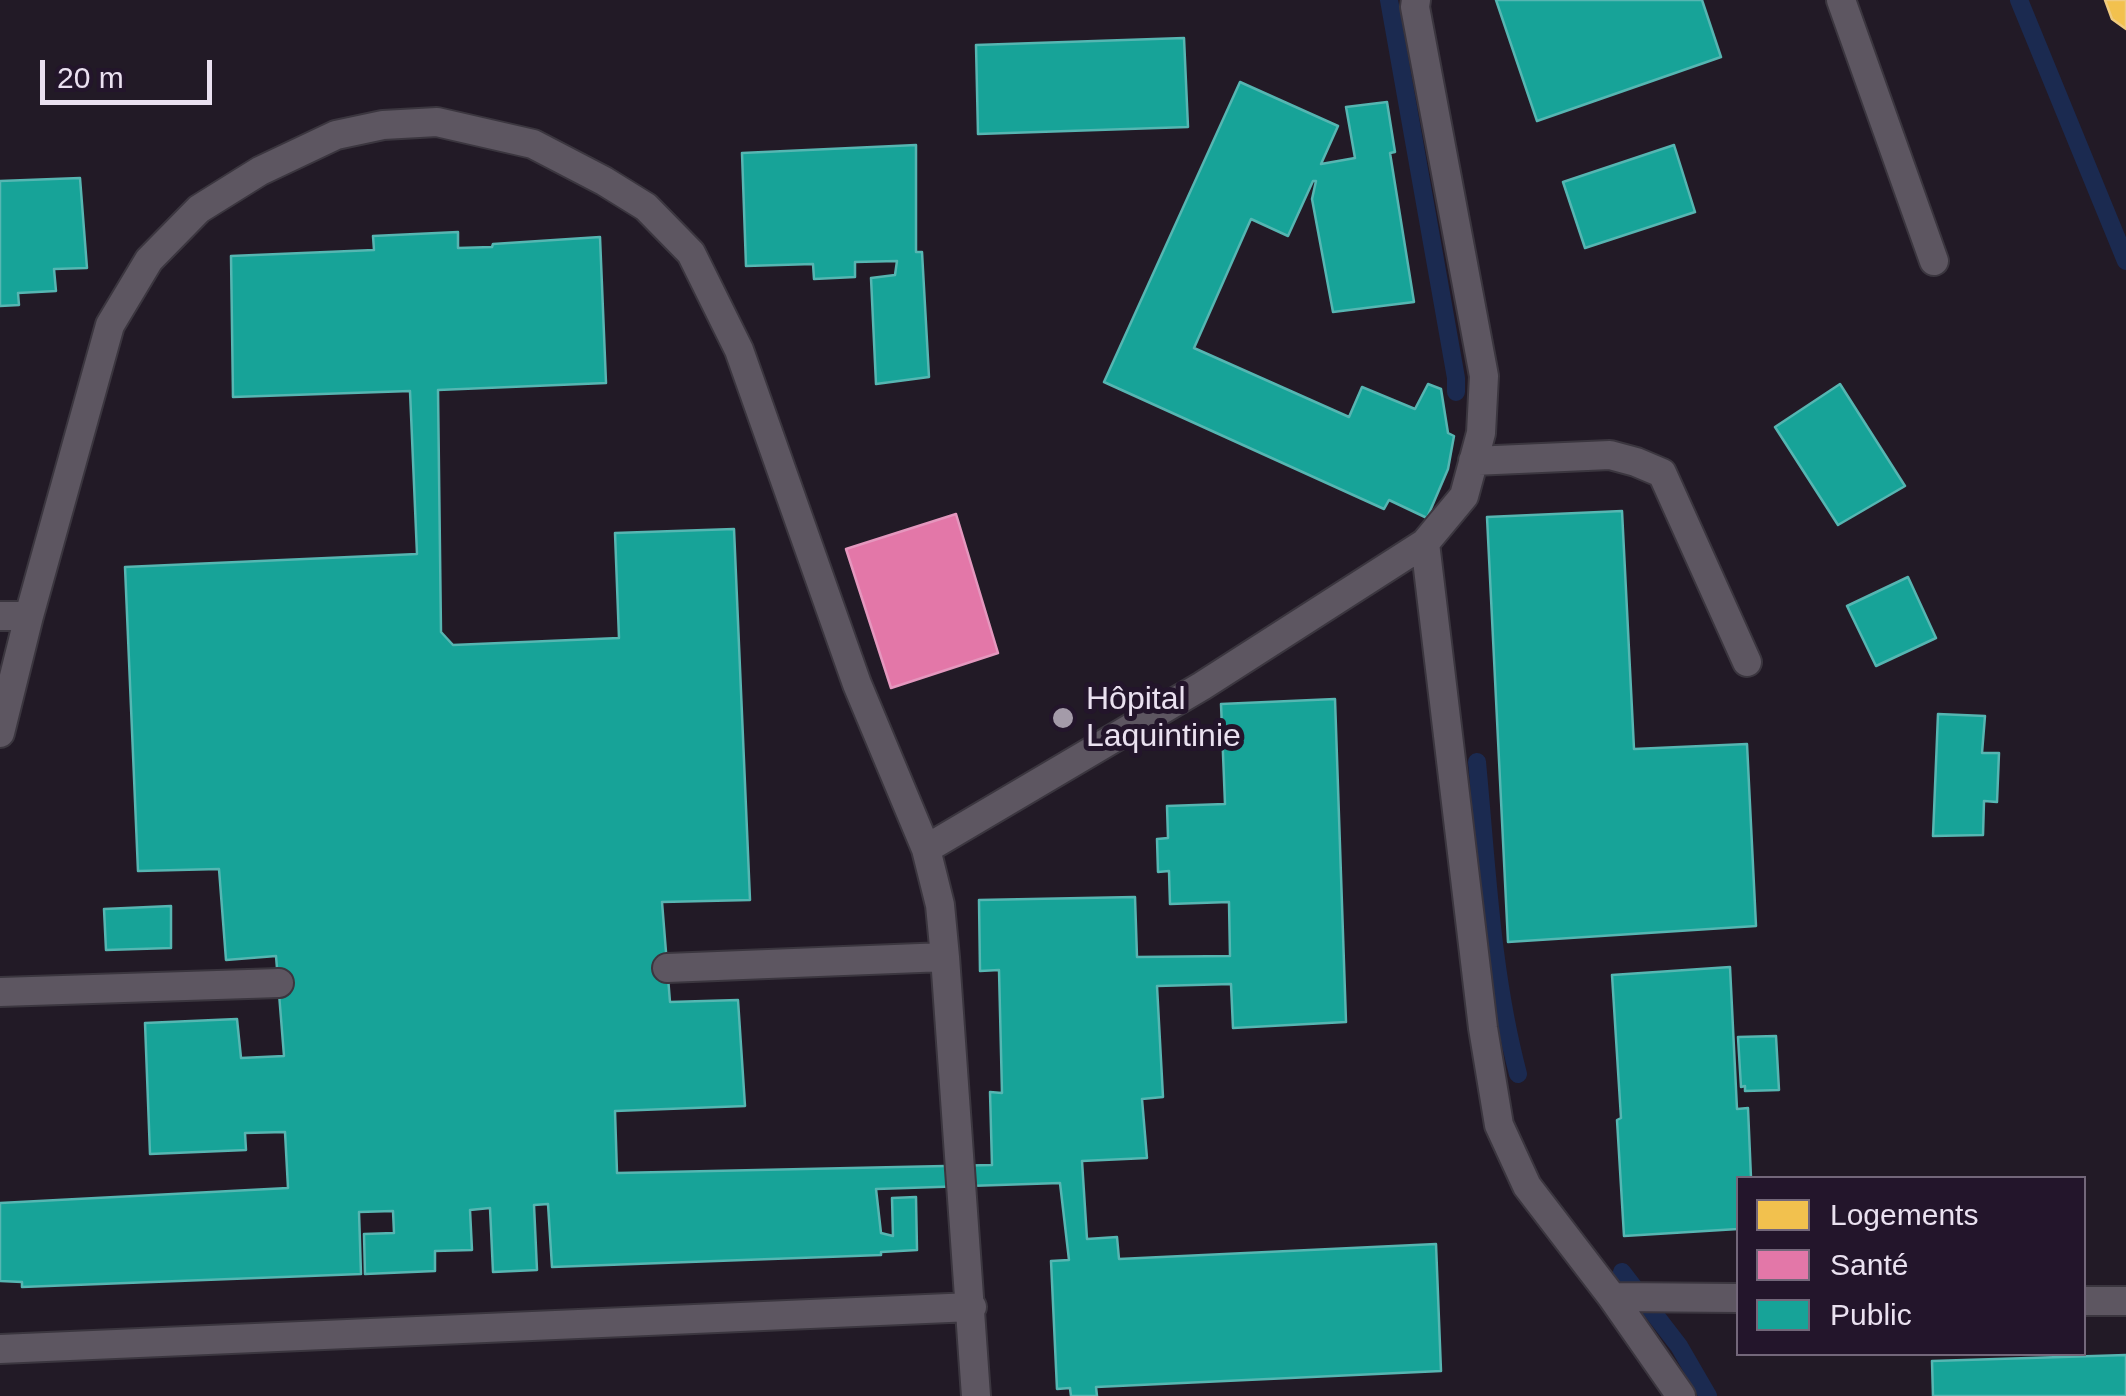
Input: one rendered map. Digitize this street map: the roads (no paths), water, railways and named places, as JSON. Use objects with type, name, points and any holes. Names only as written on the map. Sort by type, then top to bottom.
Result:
[{"type":"lane","points":[[926,848],[1202,686],[1425,543],[1464,496],[1481,433],[1484,376],[1416,0]]},
{"type":"lane","points":[[1841,0],[1934,262]]},
{"type":"lane","points":[[0,732],[110,325],[149,260],[199,210],[260,170],[336,135],[382,125],[437,122],[533,144],[604,180],[646,207],[691,253],[739,350],[858,684],[926,848],[940,905],[945,957],[976,1396]]},
{"type":"lane","points":[[1472,461],[1610,455],[1662,473],[1747,662]]},
{"type":"lane","points":[[1425,543],[1499,1125],[1527,1186],[1681,1396]]},
{"type":"lane","points":[[0,616],[29,616]]},
{"type":"lane","points":[[667,968],[945,957]]},
{"type":"lane","points":[[0,992],[278,982]]},
{"type":"lane","points":[[1612,1297],[1736,1298]]},
{"type":"lane","points":[[2086,1301],[2126,1302]]},
{"type":"lane","points":[[0,1349],[972,1308]]},
{"type":"waterway","points":[[1389,0],[1456,392]]},
{"type":"waterway","points":[[2019,0],[2126,261]]},
{"type":"waterway","points":[[1477,762],[1496,958],[1518,1074]]},
{"type":"waterway","points":[[1622,1272],[1679,1346],[1708,1396]]},
{"type":"place","name":"Hôpital Laquintinie","points":[[1063,718]]}]
